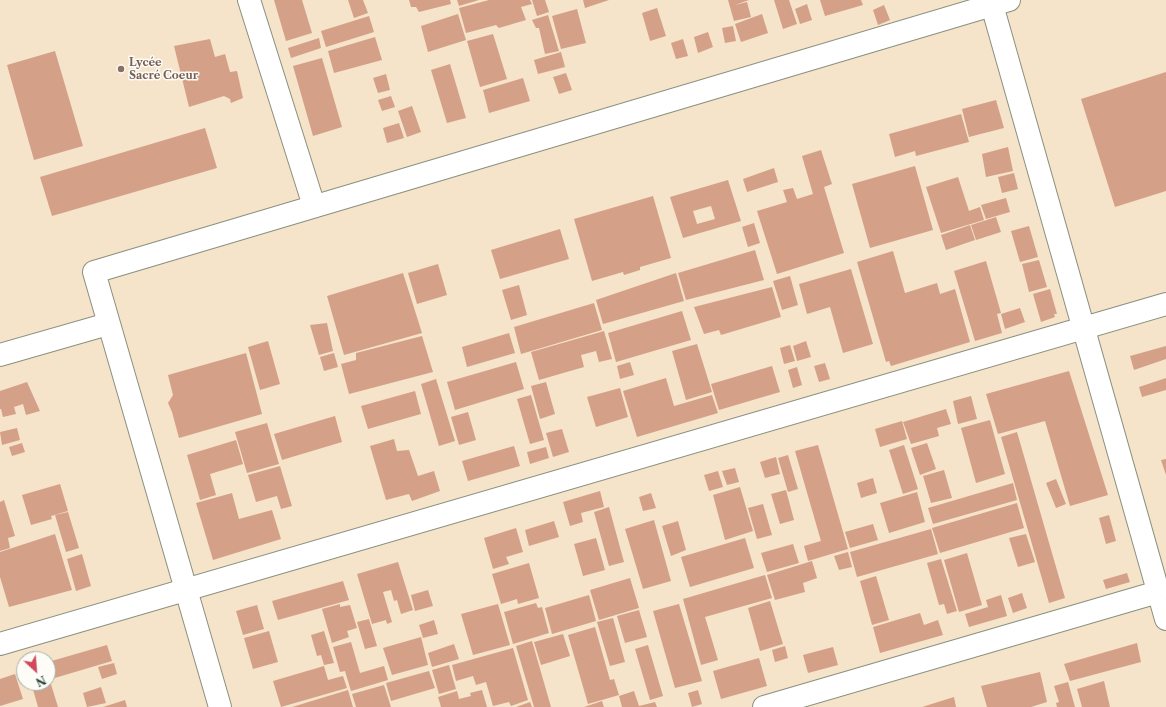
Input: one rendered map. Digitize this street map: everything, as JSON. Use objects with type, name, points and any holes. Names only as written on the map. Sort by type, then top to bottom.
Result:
[{"type":"street","points":[[249,0],[314,206]]},
{"type":"street","points":[[220,707],[94,272],[1001,2],[1084,328],[1166,619]]},
{"type":"street","points":[[0,644],[1166,304]]},
{"type":"street","points":[[0,355],[108,324]]},
{"type":"street","points":[[764,707],[1158,592]]},
{"type":"building","points":[[274,0],[302,0],[312,33],[286,41]]},
{"type":"building","points":[[348,0],[363,0],[368,13],[354,18]]},
{"type":"building","points":[[409,0],[450,0],[451,4],[419,12],[416,7],[411,7]]},
{"type":"building","points":[[457,0],[479,0],[459,6]]},
{"type":"building","points":[[489,0],[530,0],[532,4],[521,7],[526,20],[499,28],[496,25],[466,33],[459,8]]},
{"type":"building","points":[[532,0],[545,0],[549,12],[537,16]]},
{"type":"building","points":[[583,0],[609,0],[585,8]]},
{"type":"building","points":[[728,0],[749,0],[735,5],[747,2],[751,17],[734,21]]},
{"type":"building","points":[[774,0],[789,0],[797,24],[783,29]]},
{"type":"building","points":[[820,0],[861,0],[863,5],[825,16]]},
{"type":"building","points":[[807,4],[812,20],[800,24],[795,9]]},
{"type":"building","points":[[884,5],[890,20],[878,25],[873,10]]},
{"type":"building","points":[[657,8],[666,36],[650,41],[642,13]]},
{"type":"building","points":[[577,9],[586,43],[561,49],[552,16]]},
{"type":"building","points":[[458,14],[466,40],[428,52],[421,26]]},
{"type":"building","points":[[762,14],[768,33],[741,42],[735,24]]},
{"type":"building","points":[[548,15],[559,51],[545,54],[539,28],[536,28],[532,20]]},
{"type":"building","points":[[369,16],[374,32],[326,47],[321,31]]},
{"type":"building","points":[[733,26],[736,41],[725,43],[722,28]]},
{"type":"building","points":[[708,32],[713,47],[698,53],[694,37]]},
{"type":"building","points":[[493,34],[507,79],[480,87],[467,41]]},
{"type":"building","points":[[375,37],[382,60],[334,73],[328,51]]},
{"type":"building","points":[[319,38],[321,48],[291,58],[288,48]]},
{"type":"building","points":[[210,39],[215,57],[225,54],[230,72],[237,71],[243,98],[231,103],[230,99],[224,96],[189,107],[174,46]]},
{"type":"building","points":[[683,39],[688,56],[676,59],[671,43]]},
{"type":"building","points":[[55,51],[83,146],[34,160],[7,65]]},
{"type":"building","points":[[561,52],[565,67],[538,74],[534,60]]},
{"type":"building","points":[[322,58],[342,127],[313,136],[293,66]]},
{"type":"building","points":[[450,64],[466,118],[447,123],[431,70]]},
{"type":"building","points":[[1166,72],[1166,191],[1115,207],[1081,99]]},
{"type":"building","points":[[566,73],[572,90],[559,94],[553,77]]},
{"type":"building","points":[[386,74],[390,90],[378,93],[373,78]]},
{"type":"building","points":[[523,78],[530,101],[489,113],[483,90]]},
{"type":"building","points":[[391,96],[395,107],[382,111],[378,100]]},
{"type":"building","points":[[996,100],[1004,128],[969,137],[962,109]]},
{"type":"building","points":[[412,106],[421,132],[407,137],[398,111]]},
{"type":"building","points":[[961,114],[969,142],[916,156],[915,151],[895,157],[889,134]]},
{"type":"building","points":[[399,123],[404,138],[387,143],[383,128]]},
{"type":"building","points":[[205,128],[217,168],[52,216],[40,177]]},
{"type":"building","points":[[1008,147],[1013,171],[986,177],[982,154]]},
{"type":"building","points":[[821,150],[832,184],[824,187],[844,253],[777,274],[757,211],[787,202],[783,190],[793,188],[797,199],[813,194],[802,156]]},
{"type":"building","points":[[915,166],[933,230],[870,248],[852,184]]},
{"type":"building","points":[[774,168],[778,182],[747,192],[743,179]]},
{"type":"building","points":[[1014,173],[1018,189],[1002,193],[998,177]]},
{"type":"building","points":[[958,177],[969,211],[980,207],[984,220],[941,233],[926,187]]},
{"type":"building","points":[[728,180],[741,221],[683,238],[670,197]],"holes":[[[711,206],[715,219],[697,224],[693,211]]]},
{"type":"building","points":[[653,196],[671,258],[640,267],[640,270],[624,275],[623,272],[592,281],[574,219]]},
{"type":"building","points":[[1006,198],[1010,212],[986,219],[981,205]]},
{"type":"building","points":[[996,217],[1001,232],[976,240],[971,225]]},
{"type":"building","points":[[754,223],[760,243],[748,247],[742,227]]},
{"type":"building","points":[[970,225],[975,240],[946,250],[941,235]]},
{"type":"building","points":[[1029,226],[1038,257],[1020,262],[1011,231]]},
{"type":"building","points":[[560,229],[569,259],[500,279],[491,250]]},
{"type":"building","points":[[755,250],[764,280],[686,300],[678,273]]},
{"type":"building","points":[[893,251],[905,293],[937,283],[940,294],[955,289],[970,342],[891,366],[889,361],[886,362],[857,262]]},
{"type":"building","points":[[1039,260],[1047,287],[1029,292],[1022,264]]},
{"type":"building","points":[[986,261],[1001,313],[997,314],[1002,333],[975,341],[954,271]]},
{"type":"building","points":[[438,264],[447,295],[417,304],[408,273]]},
{"type":"building","points":[[851,269],[873,344],[843,353],[830,307],[807,314],[799,284]]},
{"type":"building","points":[[403,273],[422,333],[344,355],[327,296]]},
{"type":"building","points":[[676,273],[684,301],[603,324],[596,300]]},
{"type":"building","points":[[790,276],[798,305],[782,310],[773,281]]},
{"type":"building","points":[[519,285],[527,315],[511,320],[502,290]]},
{"type":"building","points":[[772,287],[781,317],[721,335],[719,330],[704,334],[694,307]]},
{"type":"building","points":[[1050,289],[1057,314],[1054,314],[1055,317],[1041,322],[1033,294]]},
{"type":"building","points":[[594,303],[602,330],[521,354],[514,327]]},
{"type":"building","points":[[1020,308],[1025,322],[1005,329],[1001,314]]},
{"type":"building","points":[[682,311],[691,340],[616,362],[608,333]]},
{"type":"building","points":[[327,323],[333,351],[319,355],[310,325]]},
{"type":"building","points":[[604,331],[612,359],[599,362],[596,351],[581,355],[584,367],[539,380],[531,352]]},
{"type":"building","points":[[509,333],[515,353],[467,367],[462,347]]},
{"type":"building","points":[[422,336],[433,372],[349,394],[341,364],[356,360],[356,353]]},
{"type":"building","points":[[268,341],[280,384],[260,390],[248,347]]},
{"type":"building","points":[[806,341],[811,357],[797,361],[793,346]]},
{"type":"building","points":[[697,344],[712,392],[686,400],[672,351]]},
{"type":"building","points":[[790,345],[795,361],[784,364],[780,348]]},
{"type":"building","points":[[1166,346],[1166,359],[1134,370],[1130,356]]},
{"type":"building","points":[[246,353],[262,414],[179,438],[168,403],[173,395],[168,375]]},
{"type":"building","points":[[334,353],[338,367],[324,371],[320,357]]},
{"type":"building","points":[[516,362],[524,389],[455,410],[447,382]]},
{"type":"building","points":[[630,362],[634,375],[620,379],[617,366]]},
{"type":"building","points":[[825,363],[830,379],[819,382],[814,366]]},
{"type":"building","points":[[772,366],[780,392],[719,410],[711,384]]},
{"type":"building","points":[[797,367],[802,385],[793,388],[788,370]]},
{"type":"building","points":[[1069,371],[1108,495],[1070,506],[1045,421],[998,434],[986,394]]},
{"type":"building","points":[[666,378],[674,406],[712,395],[718,413],[637,437],[623,391]]},
{"type":"building","points":[[1166,378],[1166,390],[1142,397],[1139,387]]},
{"type":"building","points":[[436,379],[455,441],[439,446],[421,384]]},
{"type":"building","points":[[27,382],[40,411],[26,415],[23,404],[14,407],[16,414],[3,417],[0,409],[0,391]]},
{"type":"building","points":[[546,382],[555,414],[540,419],[531,386]]},
{"type":"building","points":[[620,388],[628,417],[596,427],[587,397]]},
{"type":"building","points":[[415,391],[421,414],[368,429],[361,406]]},
{"type":"building","points":[[531,395],[544,440],[530,444],[517,399]]},
{"type":"building","points":[[971,396],[977,419],[958,424],[953,401]]},
{"type":"building","points":[[946,409],[951,424],[937,428],[939,436],[911,444],[903,422]]},
{"type":"building","points":[[468,412],[476,440],[459,445],[451,417]]},
{"type":"building","points":[[335,416],[342,442],[282,460],[274,434]]},
{"type":"building","points":[[990,420],[1005,474],[976,483],[961,428]]},
{"type":"building","points":[[902,421],[907,439],[880,447],[875,429]]},
{"type":"building","points":[[267,423],[279,464],[247,473],[235,432]]},
{"type":"building","points":[[17,428],[20,440],[2,445],[0,432]]},
{"type":"building","points":[[562,429],[569,452],[553,457],[546,433]]},
{"type":"building","points":[[1017,432],[1065,598],[1049,603],[1001,437]]},
{"type":"building","points":[[394,439],[397,451],[409,450],[418,476],[434,471],[440,491],[412,501],[409,494],[386,500],[370,446]]},
{"type":"building","points":[[236,440],[243,464],[210,474],[216,495],[200,500],[187,455]]},
{"type":"building","points":[[22,443],[25,452],[12,456],[9,447]]},
{"type":"building","points":[[927,443],[936,469],[920,475],[911,448]]},
{"type":"building","points":[[818,445],[848,549],[808,561],[804,546],[821,541],[795,451]]},
{"type":"building","points":[[904,445],[918,489],[903,494],[889,450]]},
{"type":"building","points":[[514,446],[520,466],[468,481],[462,461]]},
{"type":"building","points":[[546,447],[549,458],[530,464],[527,452]]},
{"type":"building","points":[[788,455],[798,489],[788,492],[778,458]]},
{"type":"building","points":[[776,457],[780,474],[765,478],[760,462]]},
{"type":"building","points":[[1166,459],[1166,475],[1161,460]]},
{"type":"building","points":[[280,466],[292,506],[281,509],[277,496],[256,502],[248,475]]},
{"type":"building","points":[[735,468],[739,482],[727,485],[722,471]]},
{"type":"building","points":[[944,470],[952,498],[931,503],[923,476]]},
{"type":"building","points":[[718,471],[723,487],[709,491],[704,475]]},
{"type":"building","points":[[873,478],[877,493],[861,498],[857,483]]},
{"type":"building","points":[[1056,479],[1066,504],[1056,508],[1046,483]]},
{"type":"building","points":[[1013,483],[1017,500],[933,524],[928,508]]},
{"type":"building","points":[[60,484],[68,511],[51,516],[52,519],[31,525],[22,495]]},
{"type":"building","points":[[740,487],[753,531],[725,540],[713,495]]},
{"type":"building","points":[[786,490],[794,520],[780,524],[771,494]]},
{"type":"building","points":[[600,491],[604,507],[581,513],[583,522],[570,526],[563,502]]},
{"type":"building","points":[[917,492],[925,522],[889,533],[880,503]]},
{"type":"building","points":[[232,493],[239,519],[272,510],[281,539],[213,560],[196,503]]},
{"type":"building","points":[[651,493],[656,508],[643,511],[639,497]]},
{"type":"building","points":[[4,500],[15,536],[8,538],[10,548],[0,551],[0,502]]},
{"type":"building","points":[[1017,503],[1024,528],[940,553],[932,528]]},
{"type":"building","points":[[763,504],[772,535],[757,539],[748,508]]},
{"type":"building","points":[[609,507],[624,562],[609,566],[594,512]]},
{"type":"building","points":[[68,512],[79,548],[66,552],[55,515]]},
{"type":"building","points":[[1109,515],[1116,541],[1106,544],[1099,518]]},
{"type":"building","points":[[654,520],[671,581],[643,589],[625,529]]},
{"type":"building","points":[[554,521],[559,537],[529,546],[525,530]]},
{"type":"building","points":[[678,521],[686,550],[671,556],[662,526]]},
{"type":"building","points":[[873,524],[878,540],[850,548],[845,532]]},
{"type":"building","points":[[516,528],[523,552],[506,557],[509,564],[493,569],[484,538]]},
{"type":"building","points":[[931,529],[938,554],[857,577],[850,552]]},
{"type":"building","points":[[55,534],[72,590],[9,607],[0,577],[0,552]]},
{"type":"building","points":[[1026,534],[1035,562],[1018,567],[1009,538]]},
{"type":"building","points":[[596,538],[605,570],[583,576],[574,544]]},
{"type":"building","points":[[745,538],[754,568],[690,587],[681,557]]},
{"type":"building","points":[[793,544],[799,563],[767,572],[761,553]]},
{"type":"building","points":[[848,552],[852,567],[839,570],[834,556]]},
{"type":"building","points":[[967,553],[982,605],[959,612],[944,560]]},
{"type":"building","points":[[82,554],[91,586],[76,591],[67,559]]},
{"type":"building","points":[[941,559],[957,611],[947,614],[944,604],[939,605],[927,563]]},
{"type":"building","points":[[812,561],[817,578],[803,583],[805,592],[775,600],[767,575]]},
{"type":"building","points":[[398,562],[413,610],[401,614],[397,600],[394,601],[391,590],[383,592],[392,622],[387,624],[386,620],[372,624],[357,574]]},
{"type":"building","points":[[529,563],[539,598],[518,604],[517,599],[501,604],[492,574]]},
{"type":"building","points":[[1127,573],[1130,582],[1106,589],[1103,580]]},
{"type":"building","points":[[765,575],[772,598],[705,617],[718,660],[701,665],[683,599]]},
{"type":"building","points":[[876,576],[889,620],[872,625],[860,581]]},
{"type":"building","points":[[630,578],[639,608],[599,620],[590,590]]},
{"type":"building","points":[[343,581],[349,600],[278,620],[272,601]]},
{"type":"building","points":[[428,590],[433,606],[415,611],[411,595]]},
{"type":"building","points":[[1022,593],[1027,608],[1013,613],[1008,598]]},
{"type":"building","points":[[589,595],[596,621],[552,634],[545,608]]},
{"type":"building","points":[[1001,595],[1007,616],[969,627],[965,614],[988,607],[986,600]]},
{"type":"building","points":[[770,601],[783,644],[760,651],[748,608]]},
{"type":"building","points":[[536,603],[538,608],[542,607],[549,633],[513,644],[504,612]]},
{"type":"building","points":[[340,604],[340,607],[350,605],[357,628],[347,631],[349,637],[332,643],[322,609]]},
{"type":"building","points":[[498,604],[510,645],[473,655],[461,614]]},
{"type":"building","points":[[679,604],[702,681],[675,688],[653,611]]},
{"type":"building","points":[[257,605],[264,629],[243,635],[236,611]]},
{"type":"building","points":[[639,610],[647,637],[625,643],[617,616]]},
{"type":"building","points":[[920,613],[924,625],[938,620],[943,635],[880,653],[873,627]]},
{"type":"building","points":[[613,618],[625,662],[610,666],[597,622]]},
{"type":"building","points":[[369,619],[377,646],[365,649],[357,622]]},
{"type":"building","points":[[434,620],[438,634],[423,638],[419,625]]},
{"type":"building","points":[[595,627],[610,680],[614,679],[619,695],[588,704],[568,635]]},
{"type":"building","points":[[269,631],[278,662],[253,669],[244,638]]},
{"type":"building","points":[[324,631],[334,663],[324,665],[321,655],[317,656],[311,635]]},
{"type":"building","points":[[563,634],[570,656],[541,665],[534,642]]},
{"type":"building","points":[[421,637],[428,665],[392,675],[383,648]]},
{"type":"building","points":[[532,641],[551,707],[534,707],[516,646]]},
{"type":"building","points":[[351,642],[360,673],[384,666],[388,680],[351,691],[345,671],[340,672],[333,647]]},
{"type":"building","points":[[1137,643],[1141,662],[1070,681],[1064,664]]},
{"type":"building","points":[[454,644],[459,659],[432,667],[428,653]]},
{"type":"building","points":[[107,645],[112,661],[56,678],[56,660]]},
{"type":"building","points":[[648,645],[663,696],[650,700],[635,649]]},
{"type":"building","points":[[785,646],[788,658],[775,662],[772,650]]},
{"type":"building","points":[[833,647],[838,665],[808,673],[803,655]]},
{"type":"building","points":[[513,648],[528,700],[511,706],[509,702],[493,706],[486,682],[476,685],[473,676],[456,681],[452,665]]},
{"type":"building","points":[[759,658],[767,686],[721,699],[713,671]]},
{"type":"building","points":[[114,663],[117,674],[102,679],[98,667]]},
{"type":"building","points":[[449,665],[456,689],[439,694],[432,670]]},
{"type":"building","points":[[324,666],[328,680],[343,676],[347,688],[281,707],[273,681]]},
{"type":"building","points":[[429,671],[435,688],[391,701],[386,683]]},
{"type":"building","points":[[1040,672],[1047,702],[1031,707],[987,707],[981,686]]},
{"type":"building","points":[[15,674],[16,691],[20,691],[23,699],[0,706],[0,679]]},
{"type":"building","points":[[1104,681],[1110,707],[1082,707],[1077,689]]},
{"type":"building","points":[[1068,682],[1075,707],[1057,707],[1056,703],[1059,702],[1054,686]]},
{"type":"building","points":[[384,685],[391,707],[356,707],[352,694]]},
{"type":"building","points":[[101,687],[106,703],[87,707],[83,693]]},
{"type":"building","points":[[348,690],[353,707],[292,707]]},
{"type":"building","points":[[482,690],[487,707],[441,707],[438,697],[457,691],[459,699],[471,696],[470,693]]},
{"type":"building","points":[[698,690],[702,704],[692,707],[688,693]]},
{"type":"building","points":[[33,691],[53,691],[58,707],[38,707]]},
{"type":"building","points":[[634,691],[639,706],[655,702],[657,707],[622,707],[619,696]]},
{"type":"building","points":[[954,697],[956,707],[922,707]]},
{"type":"building","points":[[125,700],[127,707],[103,707]]},
{"type":"building","points":[[602,701],[604,707],[584,707]]},
{"type":"building","points":[[530,702],[532,707],[516,707]]},
{"type":"place","name":"Lycée Sacré Coeur","points":[[121,69]]}]
